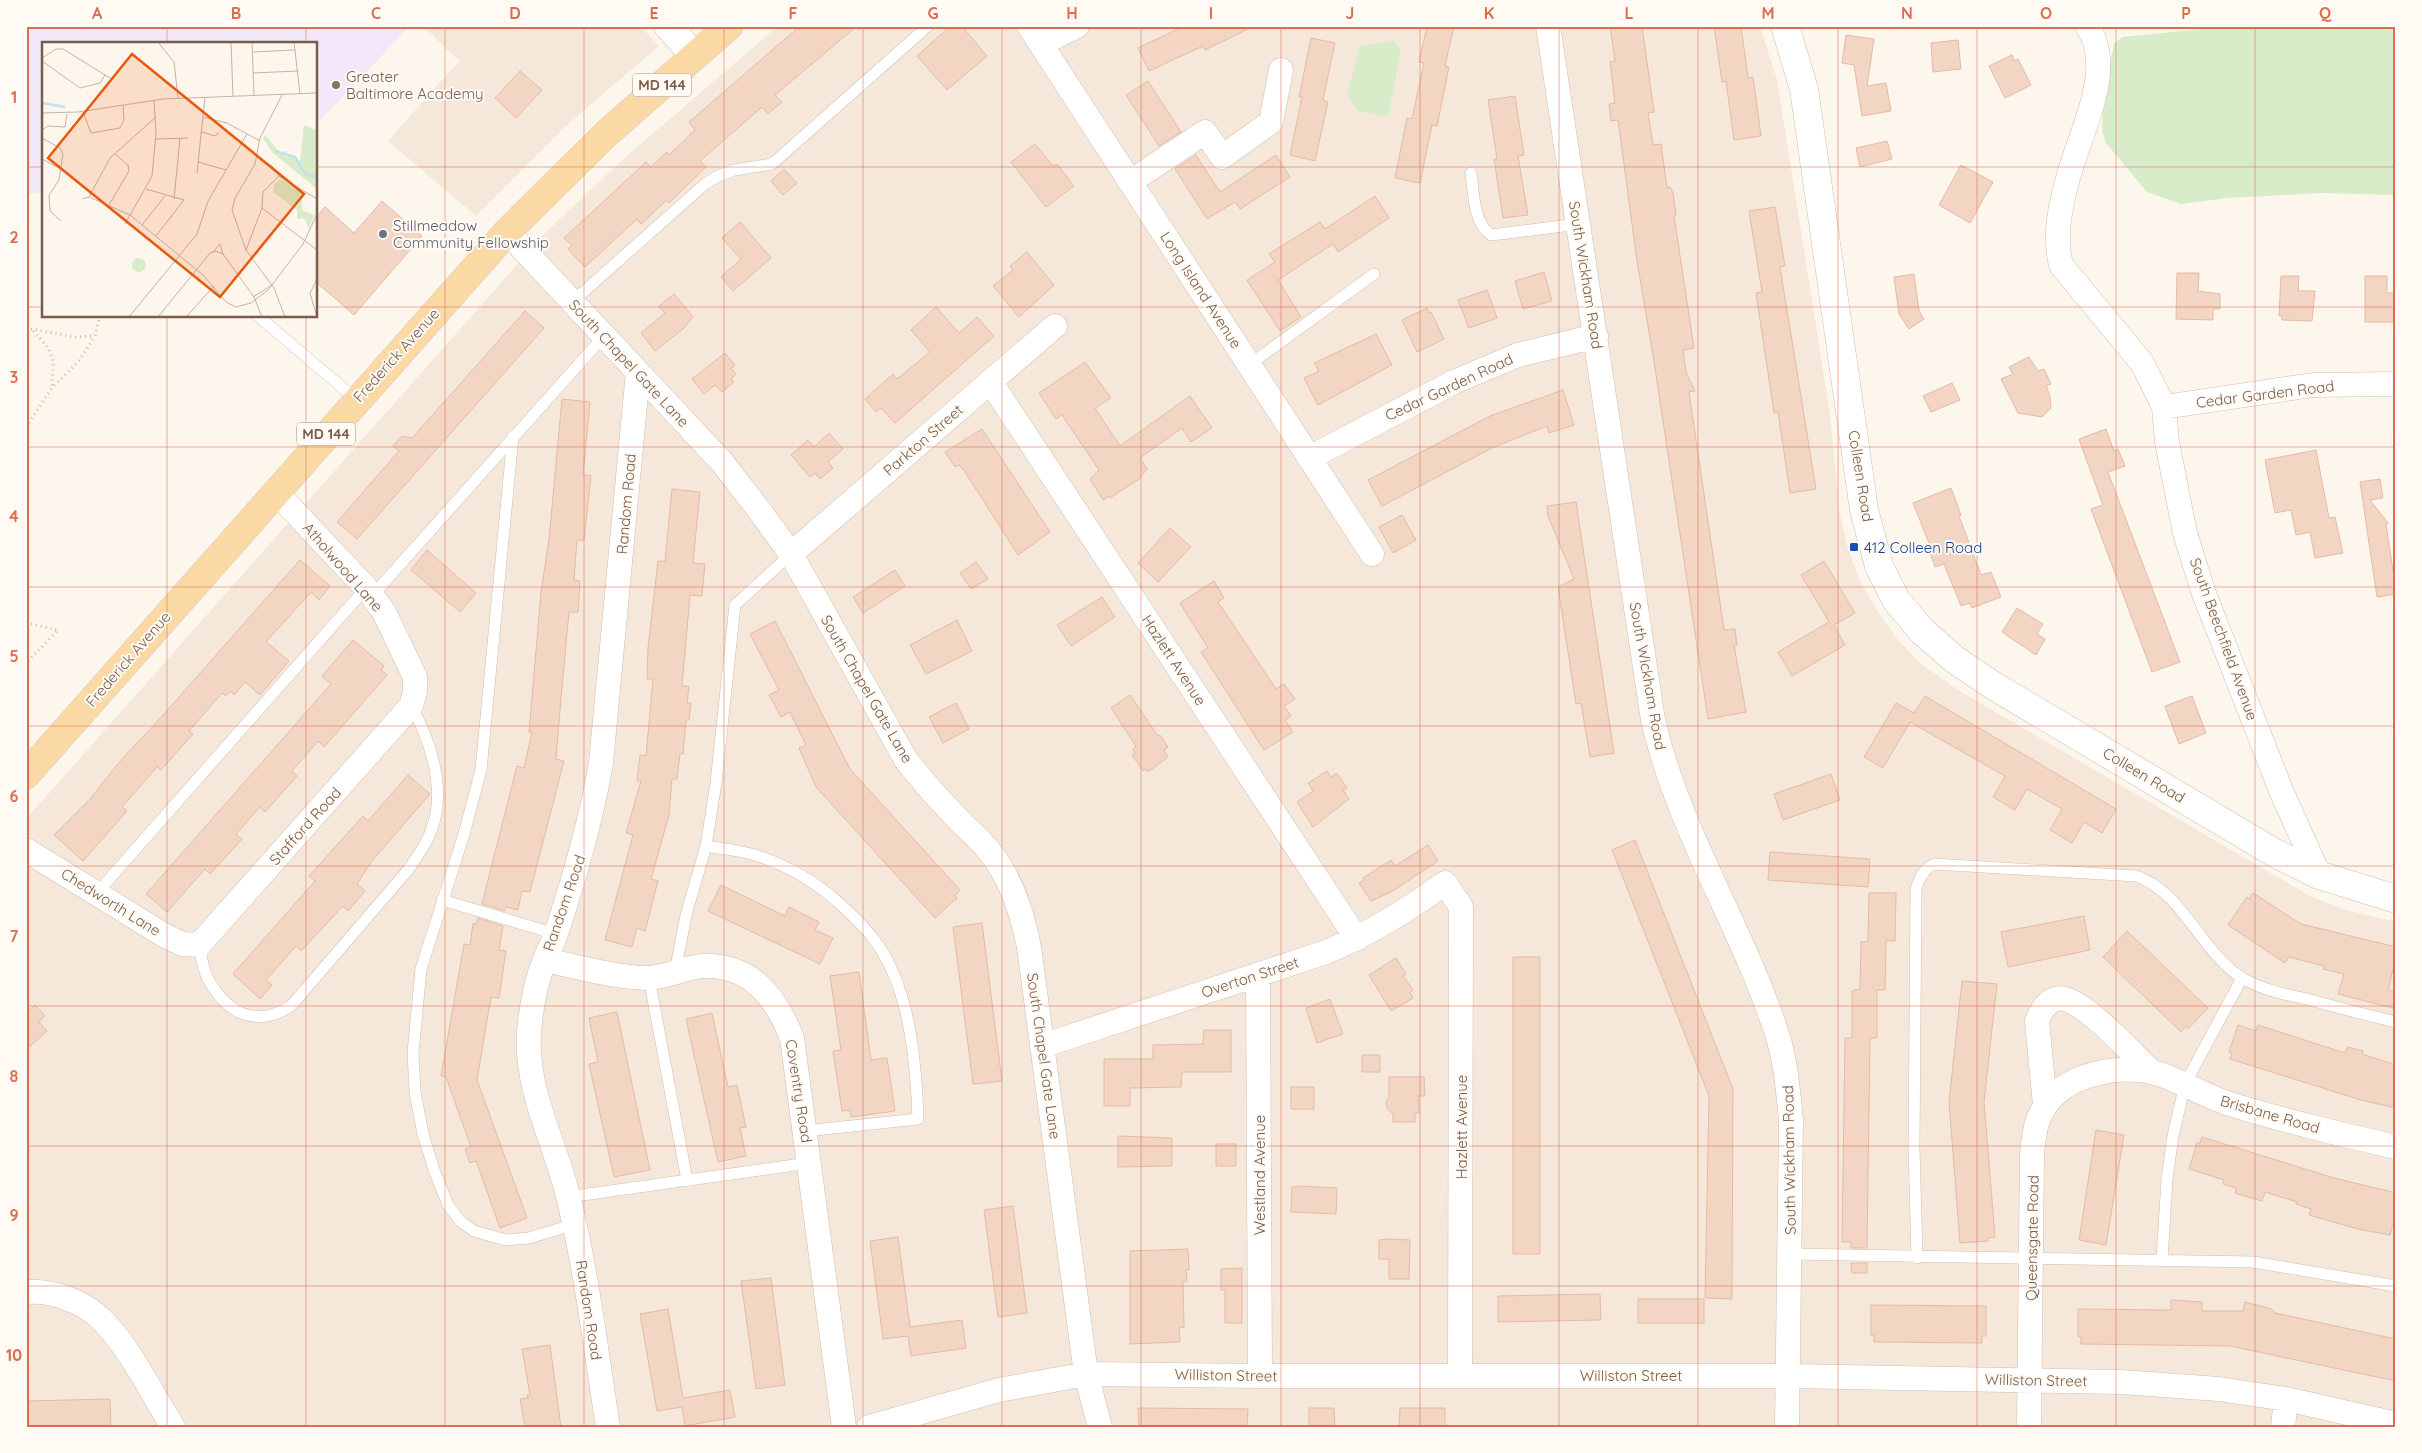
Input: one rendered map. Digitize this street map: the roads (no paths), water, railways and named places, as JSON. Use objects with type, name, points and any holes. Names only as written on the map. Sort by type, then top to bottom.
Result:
[{"type":"main road","name":"Frederick Avenue","points":[[26,774],[275,491],[507,232],[599,141],[729,26]]},
{"type":"street","points":[[668,26],[695,56]]},
{"type":"street","points":[[1035,35],[1077,26]]},
{"type":"street","name":"South Wickham Road","points":[[1548,26],[1653,720],[1661,754],[1757,981],[1776,1032],[1787,1076],[1791,1121],[1791,1254],[1787,1427]]},
{"type":"street","name":"Colleen Road","points":[[1785,26],[1804,88],[1864,510],[1879,566],[1896,600],[1922,631],[1954,659],[1986,680],[2273,852],[2319,875]]},
{"type":"street","name":"South Beechfield Avenue","points":[[2091,27],[2099,73],[2093,100],[2068,177],[2059,216],[2057,248],[2060,265],[2142,363],[2164,407],[2167,442],[2186,533],[2203,591],[2282,793],[2319,875]]},
{"type":"street","name":"Long Island Avenue","points":[[1035,35],[1372,554]]},
{"type":"street","points":[[1130,182],[1205,132],[1222,157],[1271,122],[1281,70]]},
{"type":"street","name":"South Chapel Gate Lane","points":[[507,232],[721,461],[791,554],[906,760],[927,786],[985,846],[1001,867],[1015,894],[1023,918],[1029,947],[1086,1374],[1100,1427]]},
{"type":"street","name":"Parkton Street","points":[[791,554],[1054,326]]},
{"type":"street","name":"Cedar Garden Road","points":[[1309,458],[1463,378],[1518,355],[1596,336]]},
{"type":"street","name":"Random Road","points":[[608,1427],[575,1224],[557,1156],[538,1109],[531,1074],[529,1033],[533,1002],[544,960],[556,934],[593,811],[601,763],[638,372]]},
{"type":"street","name":"Hazlett Avenue","points":[[990,381],[1357,939]]},
{"type":"street","name":"Cedar Garden Road","points":[[2164,407],[2313,386],[2396,384]]},
{"type":"street","name":"Atholwood Lane","points":[[275,491],[369,592],[384,612],[414,677],[415,692],[411,706]]},
{"type":"street","name":"Stafford Road","points":[[199,945],[411,706]]},
{"type":"street","name":"Chedworth Lane","points":[[26,850],[167,937],[183,944],[199,945]]},
{"type":"street","points":[[2319,875],[2396,899]]},
{"type":"street","name":"Hazlett Avenue","points":[[1445,883],[1462,908],[1460,1375]]},
{"type":"street","name":"Overton Street","points":[[1042,1046],[1357,939],[1420,901],[1445,883]]},
{"type":"street","name":"Coventry Road","points":[[544,960],[615,974],[648,978],[703,966],[728,969],[748,978],[766,990],[781,1011],[792,1038],[844,1427]]},
{"type":"street","name":"Westland Avenue","points":[[1258,974],[1260,1376]]},
{"type":"street","points":[[2045,1105],[2037,1021],[2041,1010],[2052,1001],[2063,999],[2080,1008],[2152,1072]]},
{"type":"street","name":"Brisbane Road","points":[[2088,1075],[2114,1071],[2152,1072],[2185,1084],[2227,1104],[2396,1147]]},
{"type":"street","name":"Queensgate Road","points":[[2029,1427],[2032,1153],[2035,1128],[2045,1105],[2066,1086],[2088,1075]]},
{"type":"street","points":[[26,1292],[60,1296],[100,1318],[119,1341],[172,1427]]},
{"type":"street","name":"Williston Street","points":[[869,1427],[999,1390],[1086,1374],[1260,1376],[1788,1376],[2030,1380],[2174,1385],[2286,1399],[2396,1424]]},
{"type":"street","points":[[2283,1427],[2286,1399]]},
{"type":"lane","points":[[572,302],[706,184],[718,176],[734,170],[763,168],[779,159],[928,26]]},
{"type":"lane","points":[[1470,174],[1479,222],[1484,231],[1491,235],[1579,224]]},
{"type":"lane","points":[[1249,365],[1374,274]]},
{"type":"lane","points":[[260,318],[357,400]]},
{"type":"lane","points":[[96,894],[604,336]]},
{"type":"lane","points":[[513,436],[481,770],[464,834],[421,969],[413,1053],[416,1092],[423,1134],[441,1187],[448,1205],[460,1221],[474,1231],[488,1237],[506,1240],[529,1238],[575,1224]]},
{"type":"lane","points":[[675,972],[686,915],[706,846],[716,783],[735,605],[791,554]]},
{"type":"lane","points":[[199,945],[207,978],[218,993],[246,1016],[259,1018],[277,1015],[291,1006],[408,870],[422,850],[432,829],[437,808],[432,750],[411,706]]},
{"type":"lane","points":[[706,846],[753,854],[786,867],[823,888],[872,937],[888,962],[900,994],[916,1069],[918,1119],[805,1131]]},
{"type":"lane","points":[[1916,1258],[1914,1148],[1915,907],[1916,889],[1920,876],[1934,864],[2136,876],[2150,880],[2162,891],[2219,958],[2242,978],[2276,992],[2396,1022]]},
{"type":"lane","points":[[442,900],[556,934]]},
{"type":"lane","points":[[648,978],[686,1180]]},
{"type":"lane","points":[[2162,1259],[2167,1179],[2173,1136],[2185,1084],[2242,978]]},
{"type":"lane","points":[[568,1197],[809,1162]]},
{"type":"lane","points":[[1791,1254],[1916,1258],[2162,1259],[2254,1262],[2396,1286]]},
{"type":"place","name":"Greater Baltimore Academy","points":[[336,85]]},
{"type":"place","name":"Stillmeadow Community Fellowship","points":[[383,234]]},
{"type":"place","name":"412 Colleen Road","points":[[1854,547]]}]
